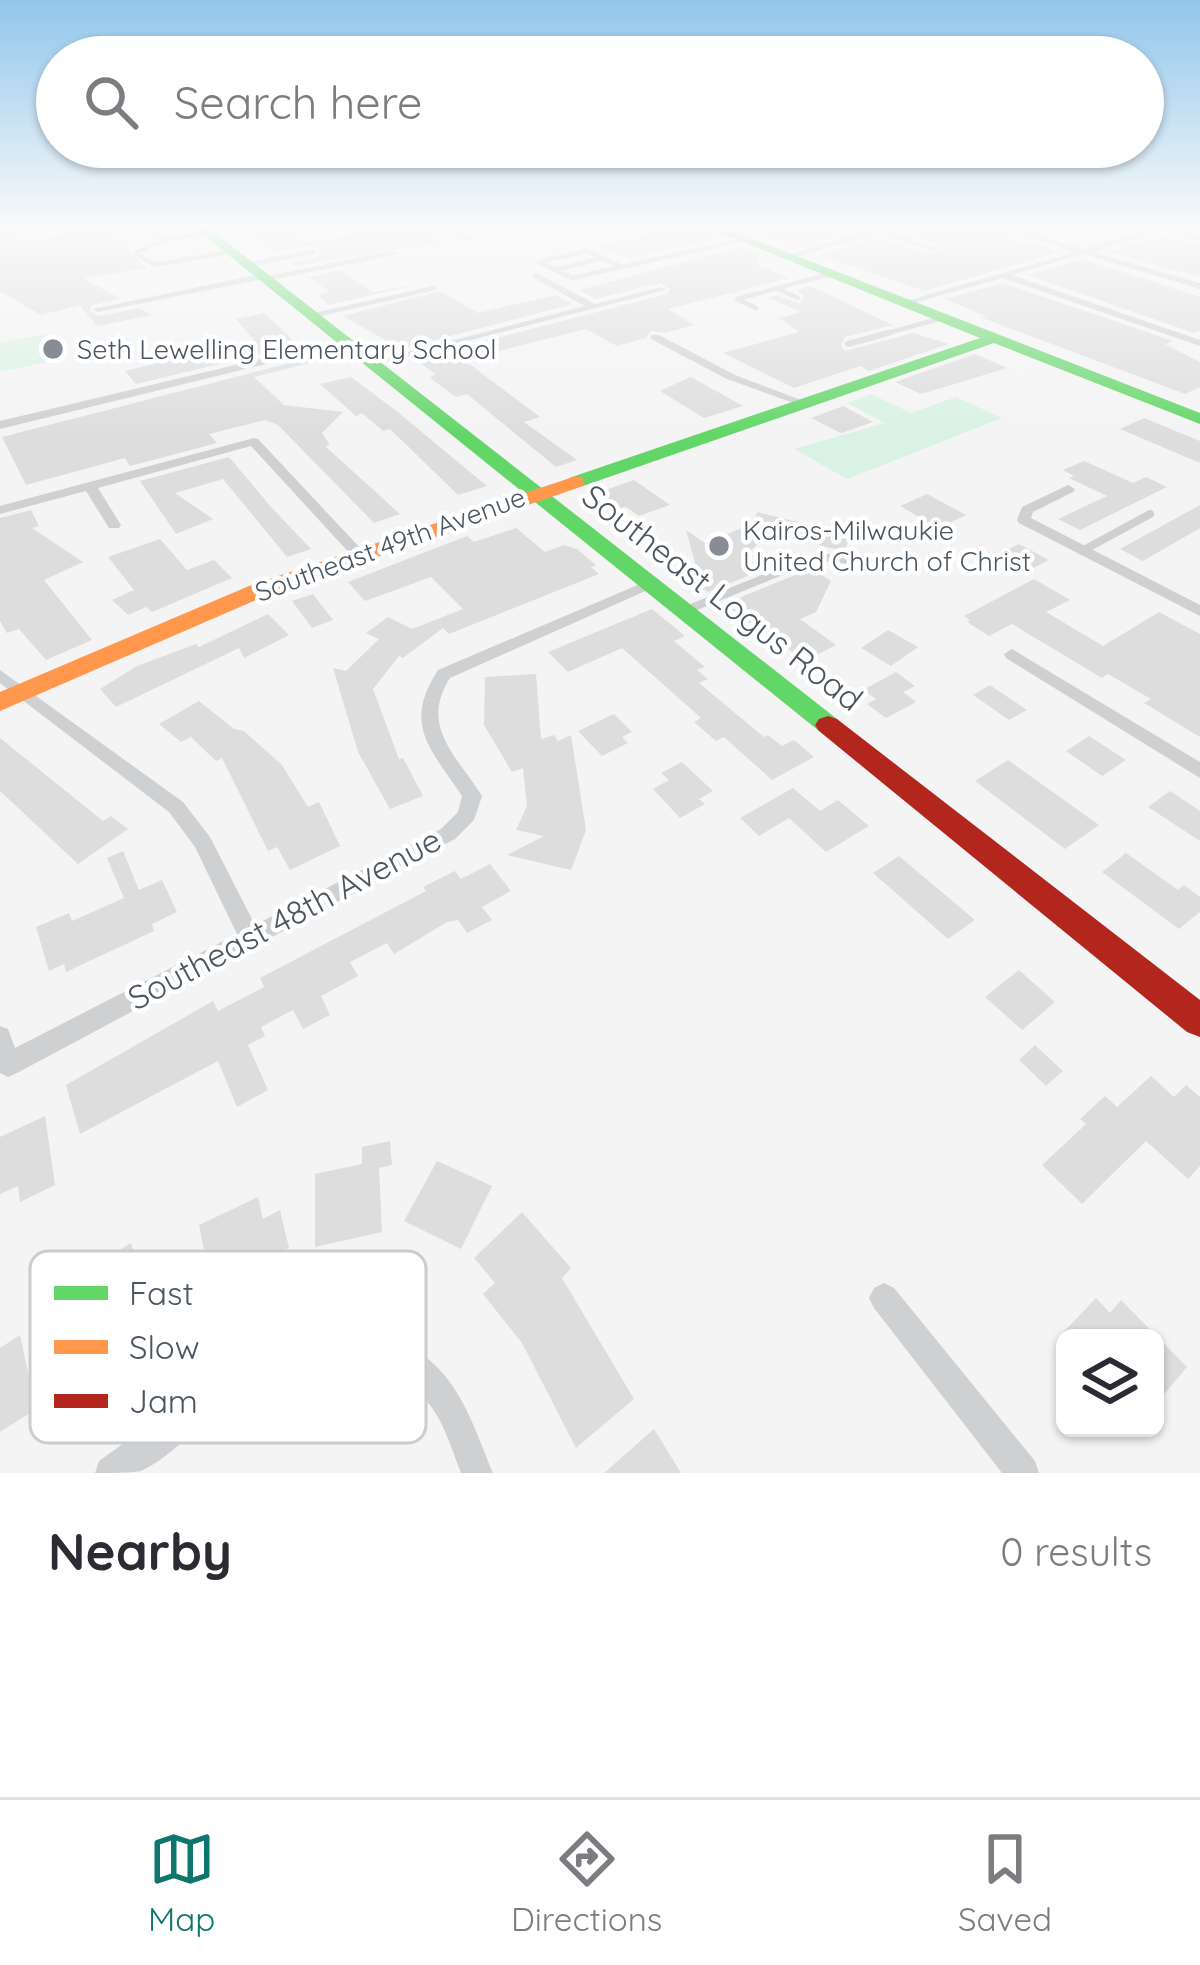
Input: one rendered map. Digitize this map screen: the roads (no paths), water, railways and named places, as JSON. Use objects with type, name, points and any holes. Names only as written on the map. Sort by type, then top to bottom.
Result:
[{"type":"street","points":[[98,309],[127,297]]},
{"type":"street","name":"Southeast Logus Road","points":[[287,297],[534,493],[655,582],[893,779],[1200,1021]]},
{"type":"street","points":[[575,297],[594,307]]},
{"type":"street","points":[[370,363],[634,297]]},
{"type":"street","points":[[888,297],[1200,419]]},
{"type":"street","points":[[906,304],[931,297]]},
{"type":"street","points":[[1067,297],[1200,343]]},
{"type":"street","points":[[655,337],[731,377],[803,403]]},
{"type":"street","name":"Southeast 49th Avenue","points":[[13,697],[257,591],[358,554],[994,338]]},
{"type":"street","points":[[0,425],[344,342]]},
{"type":"street","points":[[0,510],[254,442],[358,554]]},
{"type":"street","points":[[90,486],[114,526]]},
{"type":"street","points":[[1068,488],[1023,516],[1200,611]]},
{"type":"street","name":"Southeast 48th Avenue","points":[[0,1037],[8,1065],[448,834],[467,815],[472,796],[425,714],[428,693],[444,674],[655,582]]},
{"type":"street","points":[[1012,654],[1200,771]]},
{"type":"street","points":[[0,675],[13,697],[176,807],[203,843],[250,938]]},
{"type":"street","points":[[884,1298],[1024,1473]]},
{"type":"street","points":[[426,1377],[442,1394],[478,1473]]},
{"type":"street","points":[[111,1473],[155,1443]]},
{"type":"lane","points":[[311,316],[396,297]]},
{"type":"lane","points":[[745,297],[737,299],[757,308]]},
{"type":"lane","points":[[848,344],[942,318]]},
{"type":"lane","points":[[1082,550],[1150,514]]},
{"type":"lane","points":[[689,609],[816,557],[843,559],[870,569]]},
{"type":"place","name":"Seth Lewelling Elementary School","points":[[53,349]]},
{"type":"place","name":"Kairos-Milwaukie United Church of Christ","points":[[719,546]]}]
